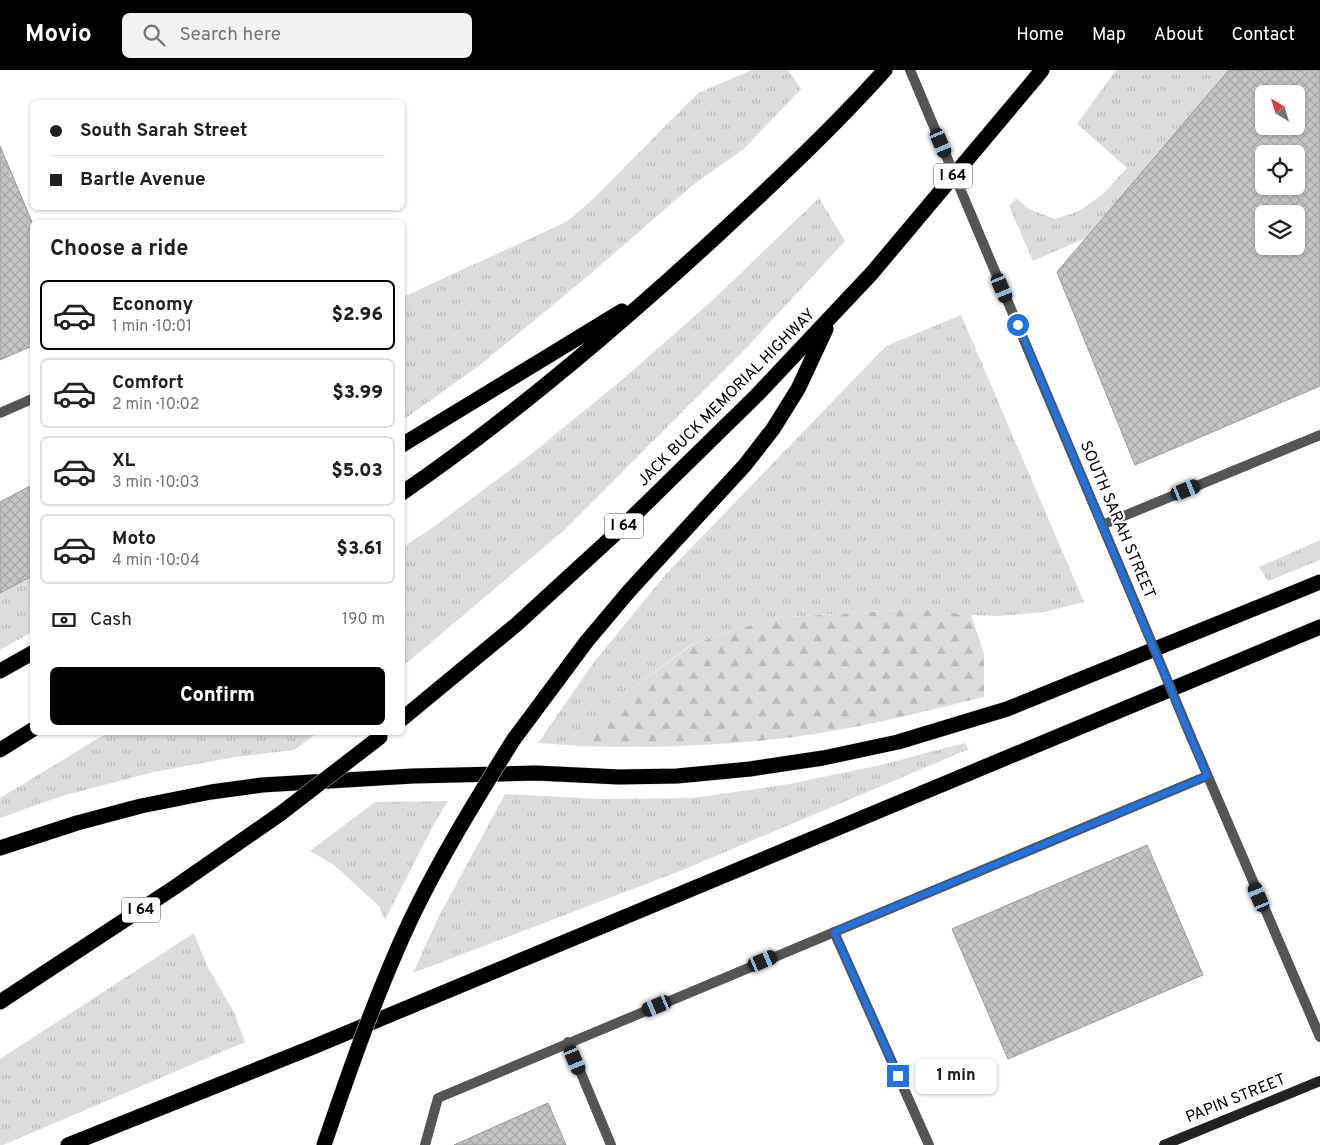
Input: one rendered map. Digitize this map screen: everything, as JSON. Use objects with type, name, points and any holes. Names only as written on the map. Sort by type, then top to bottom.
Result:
[{"type":"highway","points":[[405,492],[459,454],[561,374],[660,289],[759,197],[885,70]]},
{"type":"highway","name":"JACK BUCK MEMORIAL HIGHWAY","points":[[405,717],[517,624],[699,454],[832,318],[1038,75]]},
{"type":"highway","points":[[405,443],[660,289]]},
{"type":"highway","points":[[324,1145],[356,1050],[410,921],[466,817],[514,739],[582,648],[630,590],[745,465],[773,430],[798,389],[832,318]]},
{"type":"highway","points":[[0,848],[77,823],[141,806],[211,792],[262,785],[413,776],[527,774],[619,778],[678,776],[750,770],[823,758],[898,742],[1007,709],[1320,582]]},
{"type":"highway","points":[[68,1145],[313,1047],[1320,627]]},
{"type":"highway","points":[[0,671],[30,654]]},
{"type":"highway","points":[[0,750],[30,731]]},
{"type":"highway","name":"I 64","points":[[0,1002],[159,898],[280,814],[383,735]]},
{"type":"street","name":"SOUTH SARAH STREET","points":[[910,70],[1207,776],[1320,1037]]},
{"type":"street","points":[[0,413],[30,400]]},
{"type":"street","points":[[1102,525],[1320,435]]},
{"type":"street","points":[[425,1145],[438,1098],[1207,776]]},
{"type":"street","points":[[834,932],[929,1145]]},
{"type":"street","points":[[568,1042],[611,1145]]},
{"type":"street","name":"PAPIN STREET","points":[[1164,1145],[1320,1081]]},
{"type":"green space","points":[[752,70],[788,70],[801,89],[745,148],[693,185],[588,276],[480,365],[405,419],[405,296],[566,222],[590,202],[698,93]]},
{"type":"green space","points":[[1116,70],[1229,70],[1086,238],[1033,261],[1009,206],[1016,198],[1029,209],[1055,219],[1079,211],[1103,194],[1127,168],[1077,124]]},
{"type":"green space","points":[[819,198],[845,241],[749,345],[561,533],[405,664],[405,546],[432,528],[530,455],[623,379],[715,298]]},
{"type":"green space","points":[[961,315],[1084,602],[1044,612],[998,616],[916,609],[773,618],[692,644],[618,699],[581,746],[538,743],[594,662],[666,574],[886,346]]},
{"type":"green space","points":[[1320,540],[1320,560],[1268,581],[1259,567]]},
{"type":"green space","points":[[30,577],[30,633],[0,650],[0,593]]},
{"type":"green space","points":[[916,609],[971,615],[984,653],[984,697],[861,726],[811,735],[684,746],[581,746],[618,699],[693,644],[773,618]]},
{"type":"green space","points":[[104,735],[314,735],[294,750],[235,757],[154,772],[62,796],[0,818],[0,798]]},
{"type":"green space","points":[[964,743],[969,749],[685,869],[413,973],[438,918],[505,794],[601,799],[693,798],[789,784],[881,765]]},
{"type":"green space","points":[[448,801],[434,824],[385,920],[379,906],[334,865],[310,851],[375,802]]},
{"type":"green space","points":[[194,933],[208,968],[234,1012],[245,1042],[0,1145],[0,1059]]},
{"type":"building","points":[[1229,70],[1320,70],[1320,386],[1135,465],[1057,272]]},
{"type":"building","points":[[0,146],[31,220],[30,347],[0,360]]},
{"type":"building","points":[[30,486],[30,577],[0,593],[0,502]]},
{"type":"building","points":[[1147,845],[1203,975],[1008,1059],[952,929]]},
{"type":"building","points":[[548,1103],[566,1145],[454,1145]]},
{"type":"route","points":[[898,1076],[834,932],[1207,776],[1018,325]]}]
